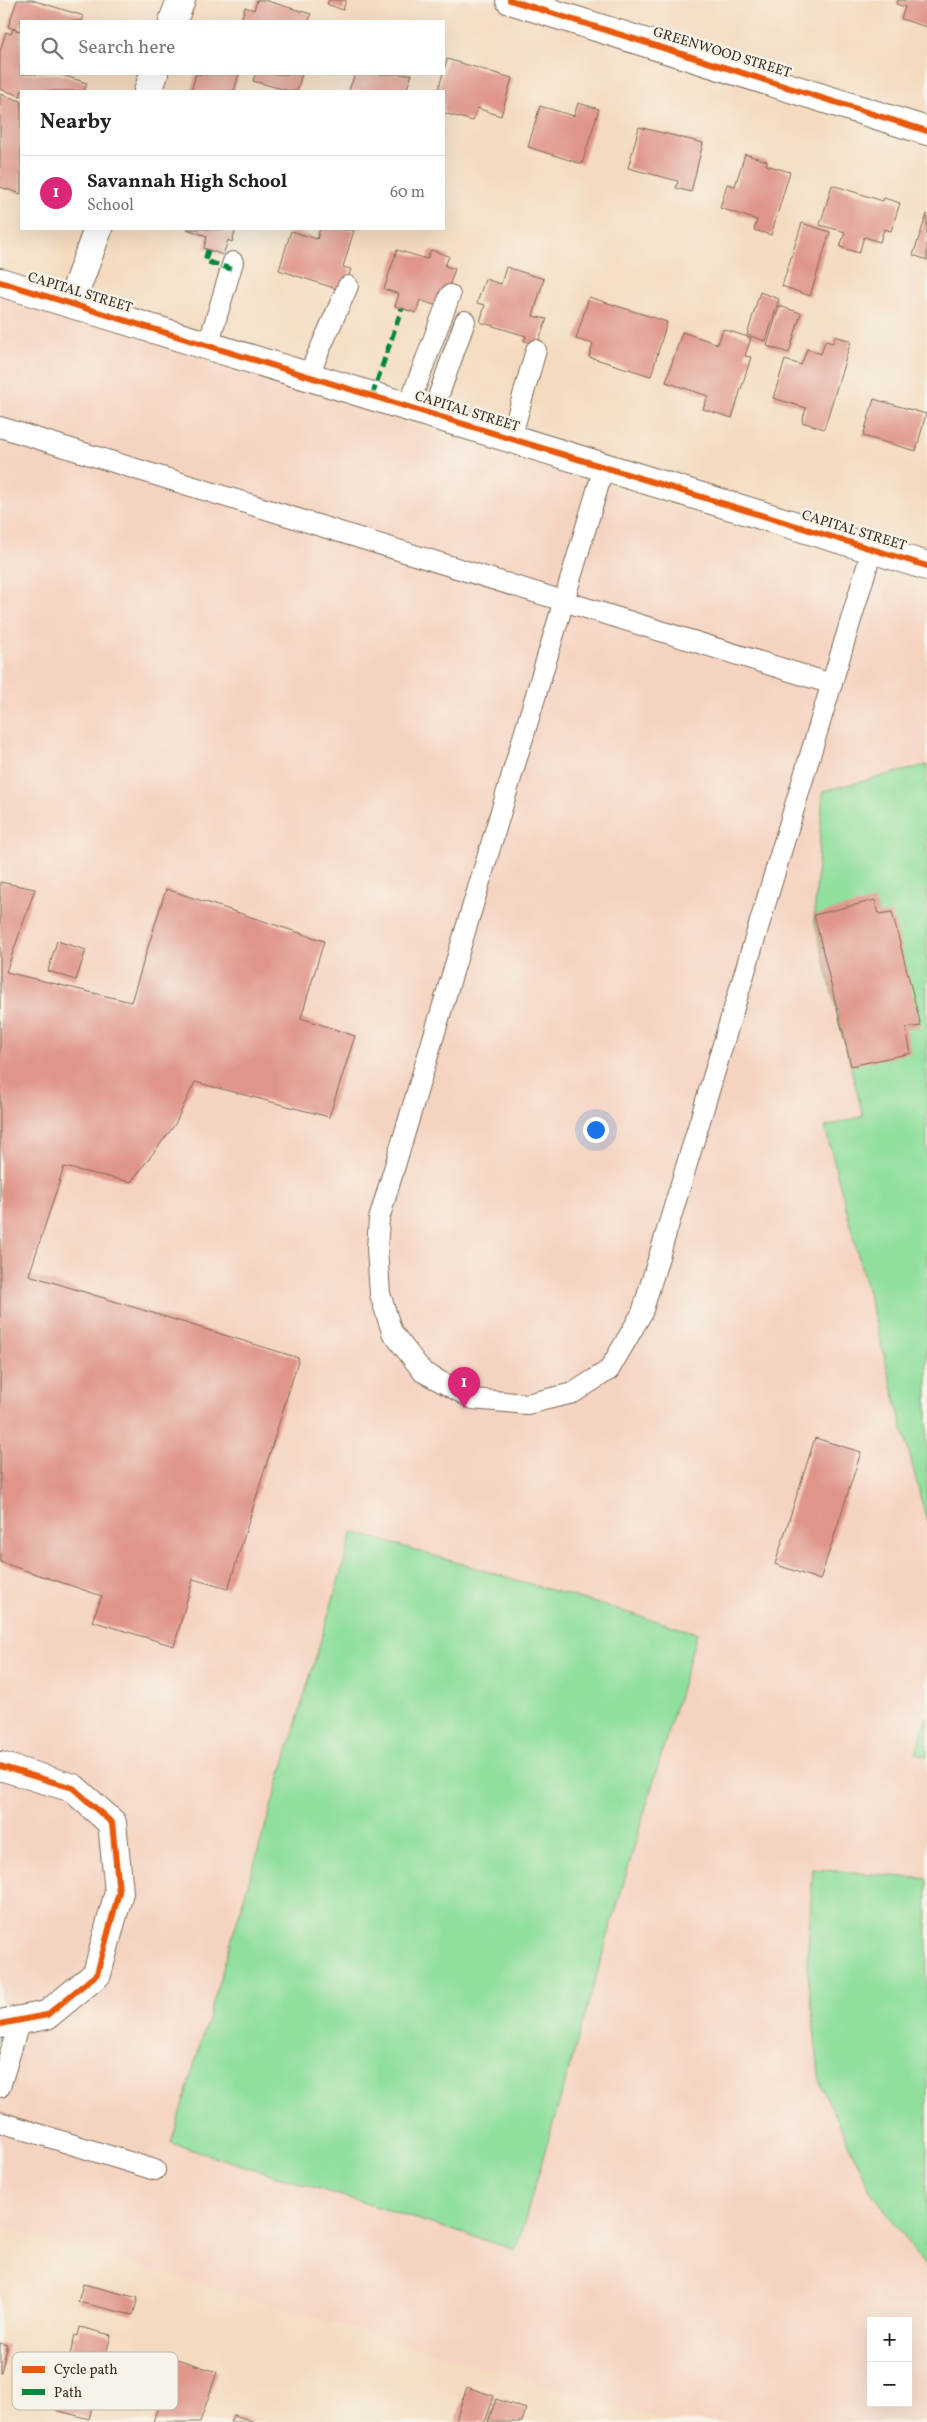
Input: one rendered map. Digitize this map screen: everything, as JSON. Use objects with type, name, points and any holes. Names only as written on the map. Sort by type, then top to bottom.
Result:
[{"type":"street","points":[[173,20],[181,0]]},
{"type":"street","name":"GREENWOOD STREET","points":[[510,0],[927,130]]},
{"type":"street","points":[[148,90],[154,75]]},
{"type":"street","points":[[71,304],[98,230]]},
{"type":"street","name":"CAPITAL STREET","points":[[0,282],[927,566]]},
{"type":"street","points":[[0,1766],[73,1788],[112,1823],[119,1892],[97,1974],[47,2015],[10,2022]]},
{"type":"lane","points":[[208,345],[233,262]]},
{"type":"lane","points":[[308,376],[348,286]]},
{"type":"lane","points":[[420,411],[450,295]]},
{"type":"lane","points":[[420,411],[465,321]]},
{"type":"lane","points":[[511,438],[536,350]]},
{"type":"lane","points":[[0,426],[564,603],[832,684]]},
{"type":"lane","points":[[604,467],[379,1218],[377,1248],[380,1294],[392,1332],[423,1372],[472,1399],[527,1404],[573,1393],[609,1370],[642,1313],[872,550]]},
{"type":"lane","points":[[0,2087],[10,2022]]},
{"type":"lane","points":[[0,2122],[155,2170]]},
{"type":"shaded area","points":[[0,293],[927,591],[927,2422],[671,2422],[0,2225]]},
{"type":"green space","points":[[927,765],[927,1522],[825,1127],[863,1116],[814,920],[823,791]]},
{"type":"green space","points":[[353,1532],[697,1633],[516,2250],[171,2143]]},
{"type":"green space","points":[[927,1716],[927,1756],[916,1753]]},
{"type":"green space","points":[[813,1869],[927,1879],[927,2269],[870,2190],[820,2083],[807,1965]]},
{"type":"building","points":[[17,0],[32,0],[84,16],[82,20],[20,20],[20,31],[8,27]]},
{"type":"building","points":[[257,0],[264,0],[311,14],[309,20],[241,20],[245,7],[254,10]]},
{"type":"building","points":[[329,0],[346,0],[343,10],[327,4]]},
{"type":"building","points":[[898,0],[927,0],[927,27],[901,19],[905,7],[896,4]]},
{"type":"building","points":[[13,29],[20,32],[20,75],[62,75],[87,83],[84,90],[20,90],[20,96],[0,89],[0,51],[6,32],[11,34]]},
{"type":"building","points":[[447,59],[512,78],[501,116],[477,108],[473,121],[445,113],[445,90],[438,90],[442,75],[445,75]]},
{"type":"building","points":[[196,75],[239,75],[234,90],[191,90]]},
{"type":"building","points":[[255,75],[302,75],[297,90],[285,90],[253,81]]},
{"type":"building","points":[[355,75],[412,75],[406,90],[349,90]]},
{"type":"building","points":[[0,94],[20,101],[20,194],[0,187]]},
{"type":"building","points":[[578,103],[599,109],[582,164],[528,147],[540,106],[574,116]]},
{"type":"building","points":[[639,127],[703,143],[691,192],[676,188],[678,181],[628,168]]},
{"type":"building","points":[[745,154],[767,161],[766,165],[790,172],[771,235],[754,230],[757,220],[720,208],[727,184],[735,186]]},
{"type":"building","points":[[832,185],[883,201],[884,198],[900,203],[891,231],[884,229],[880,242],[864,237],[859,253],[840,247],[845,232],[820,225]]},
{"type":"building","points":[[927,214],[927,260],[913,255]]},
{"type":"building","points":[[802,223],[830,232],[810,296],[782,286]]},
{"type":"building","points":[[190,230],[236,230],[232,242],[228,240],[223,255],[204,248],[207,236]]},
{"type":"building","points":[[320,230],[354,230],[343,267],[351,269],[343,291],[279,270],[291,231],[317,239]]},
{"type":"building","points":[[397,250],[427,259],[431,250],[449,256],[445,266],[455,269],[442,308],[420,300],[416,313],[395,306],[399,294],[384,289]]},
{"type":"building","points":[[506,267],[544,279],[533,316],[547,319],[537,345],[524,341],[526,336],[480,322],[485,305],[477,303],[485,279],[501,284]]},
{"type":"building","points":[[760,292],[779,299],[766,341],[747,335]]},
{"type":"building","points":[[589,297],[667,322],[651,376],[589,357],[593,344],[576,339]]},
{"type":"building","points":[[779,306],[801,313],[789,353],[767,346]]},
{"type":"building","points":[[723,329],[751,338],[745,356],[751,357],[732,418],[703,409],[708,396],[666,382],[682,332],[718,344]]},
{"type":"building","points":[[835,336],[851,341],[824,429],[802,422],[806,408],[773,398],[785,360],[801,365],[807,349],[821,354],[825,341],[833,343]]},
{"type":"building","points":[[874,399],[926,414],[916,451],[863,436]]},
{"type":"building","points":[[0,882],[35,889],[6,972],[131,1002],[166,889],[324,941],[301,1018],[355,1036],[329,1117],[195,1082],[174,1126],[131,1182],[64,1167],[29,1275],[299,1358],[228,1589],[193,1579],[174,1646],[92,1621],[102,1596],[0,1562]]},
{"type":"building","points":[[875,900],[879,914],[892,912],[921,1026],[906,1028],[911,1053],[851,1066],[814,915]]},
{"type":"building","points":[[57,941],[86,950],[76,980],[48,971]]},
{"type":"building","points":[[815,1438],[861,1452],[820,1580],[775,1564]]},
{"type":"building","points":[[83,2284],[138,2298],[133,2315],[78,2302]]},
{"type":"building","points":[[80,2327],[111,2335],[107,2352],[71,2352],[75,2335],[78,2336]]},
{"type":"building","points":[[0,2343],[8,2345],[1,2372],[0,2372]]},
{"type":"building","points":[[178,2359],[217,2372],[200,2422],[153,2422],[157,2410],[178,2410]]},
{"type":"building","points":[[467,2387],[494,2396],[485,2422],[455,2422]]},
{"type":"building","points":[[496,2399],[526,2409],[522,2422],[488,2422]]},
{"type":"building","points":[[56,2410],[91,2410],[89,2419]]},
{"type":"building","points":[[233,2415],[255,2422],[230,2422]]},
{"type":"marked path","points":[[208,250],[205,261],[231,269]]},
{"type":"marked path","points":[[372,396],[402,308]]},
{"type":"cycle path","points":[[510,0],[927,131]]},
{"type":"cycle path","points":[[0,282],[927,566]]},
{"type":"cycle path","points":[[0,1766],[73,1788],[112,1823],[119,1892],[97,1974],[47,2015],[0,2024]]},
{"type":"place","name":"Savannah High School","points":[[464,1408]]}]
